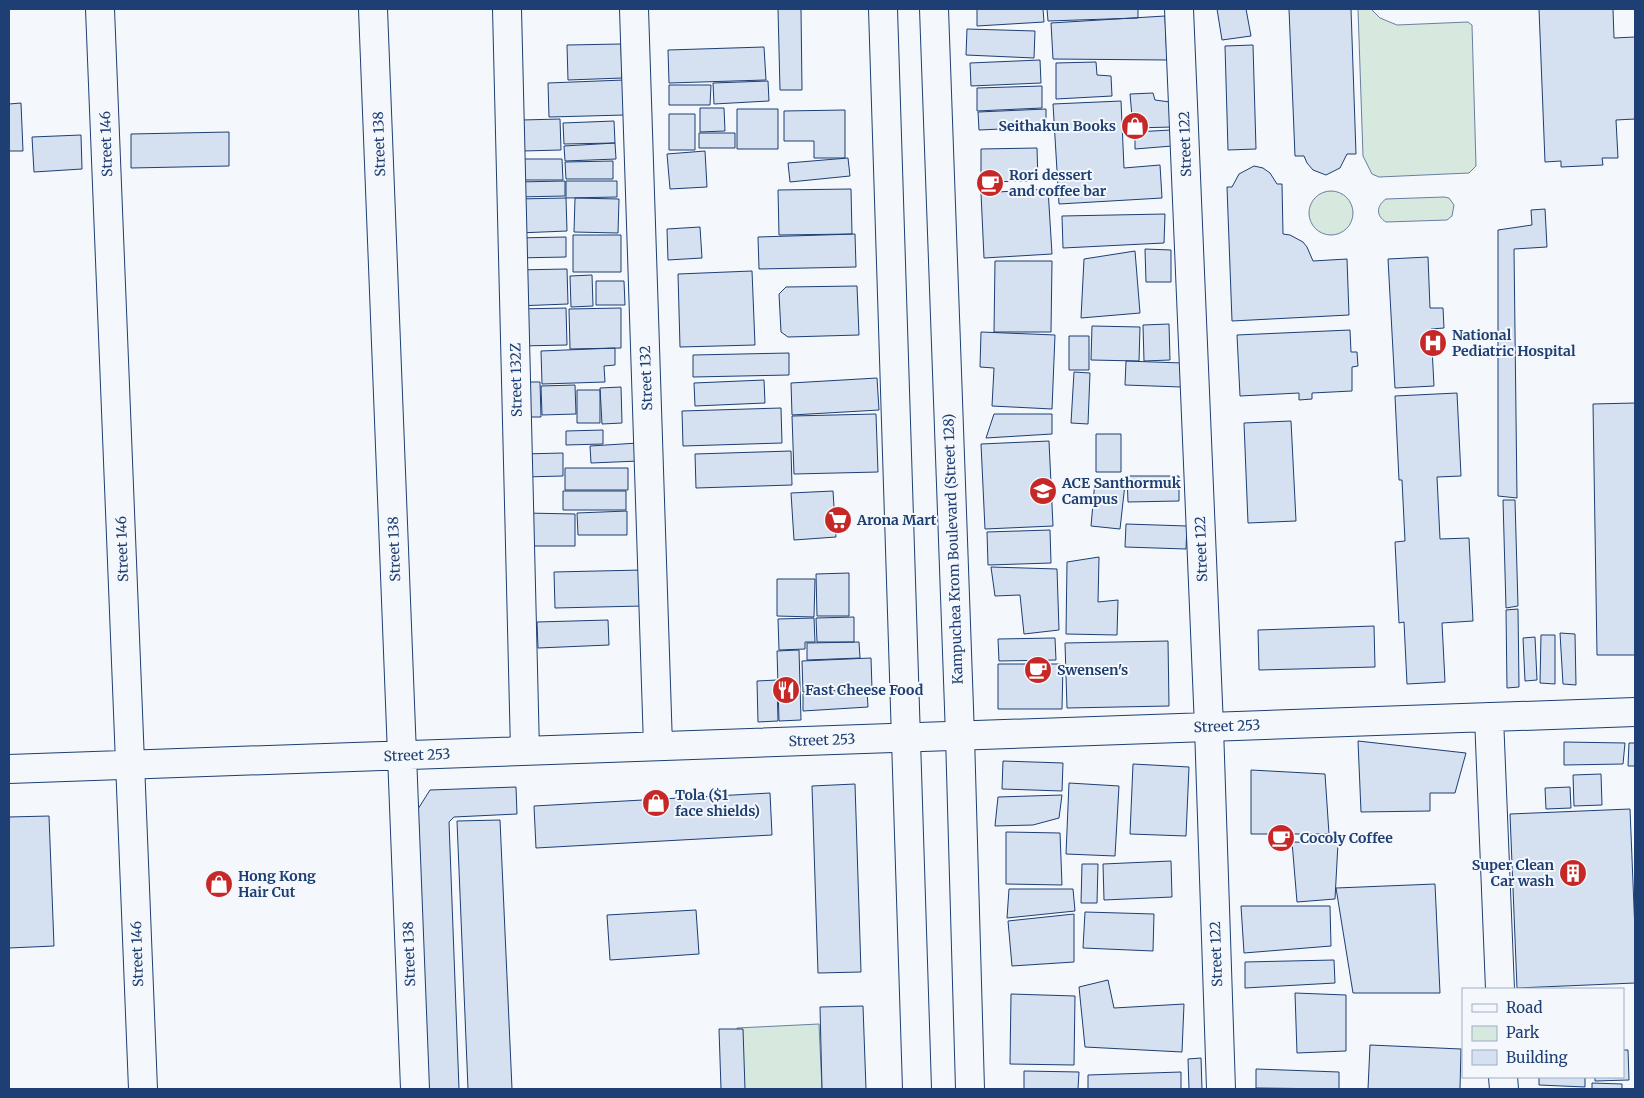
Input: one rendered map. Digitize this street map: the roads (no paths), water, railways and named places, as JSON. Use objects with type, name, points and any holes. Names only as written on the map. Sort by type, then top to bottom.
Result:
[{"type":"street","name":"Street 146","points":[[100,9],[143,1089]]},
{"type":"street","name":"Street 138","points":[[374,9],[414,1089]]},
{"type":"street","name":"Street 132Z","points":[[507,9],[525,751]]},
{"type":"street","name":"Street 132","points":[[634,9],[658,746]]},
{"type":"street","points":[[883,9],[917,1089]]},
{"type":"street","name":"Kampuchea Krom Boulevard (Street 128)","points":[[934,9],[960,736],[970,1089]]},
{"type":"street","name":"Street 122","points":[[1179,9],[1209,727],[1221,1089]]},
{"type":"street","name":"Street 253","points":[[9,769],[1635,712]]},
{"type":"street","points":[[1489,717],[1500,988]]},
{"type":"place","name":"Seithakun Books","points":[[1135,126]]},
{"type":"place","name":"Rori dessert and coffee bar","points":[[990,183]]},
{"type":"place","name":"National Pediatric Hospital","points":[[1433,343]]},
{"type":"place","name":"ACE Santhormuk Campus","points":[[1043,491]]},
{"type":"place","name":"Arona Mart","points":[[838,520]]},
{"type":"place","name":"Swensen's","points":[[1038,670]]},
{"type":"place","name":"Fast Cheese Food","points":[[786,690]]},
{"type":"place","name":"Tola ($1 face shields)","points":[[656,803]]},
{"type":"place","name":"Cocoly Coffee","points":[[1281,838]]},
{"type":"place","name":"Super Clean Car wash","points":[[1573,873]]},
{"type":"place","name":"Hong Kong Hair Cut","points":[[219,884]]}]
